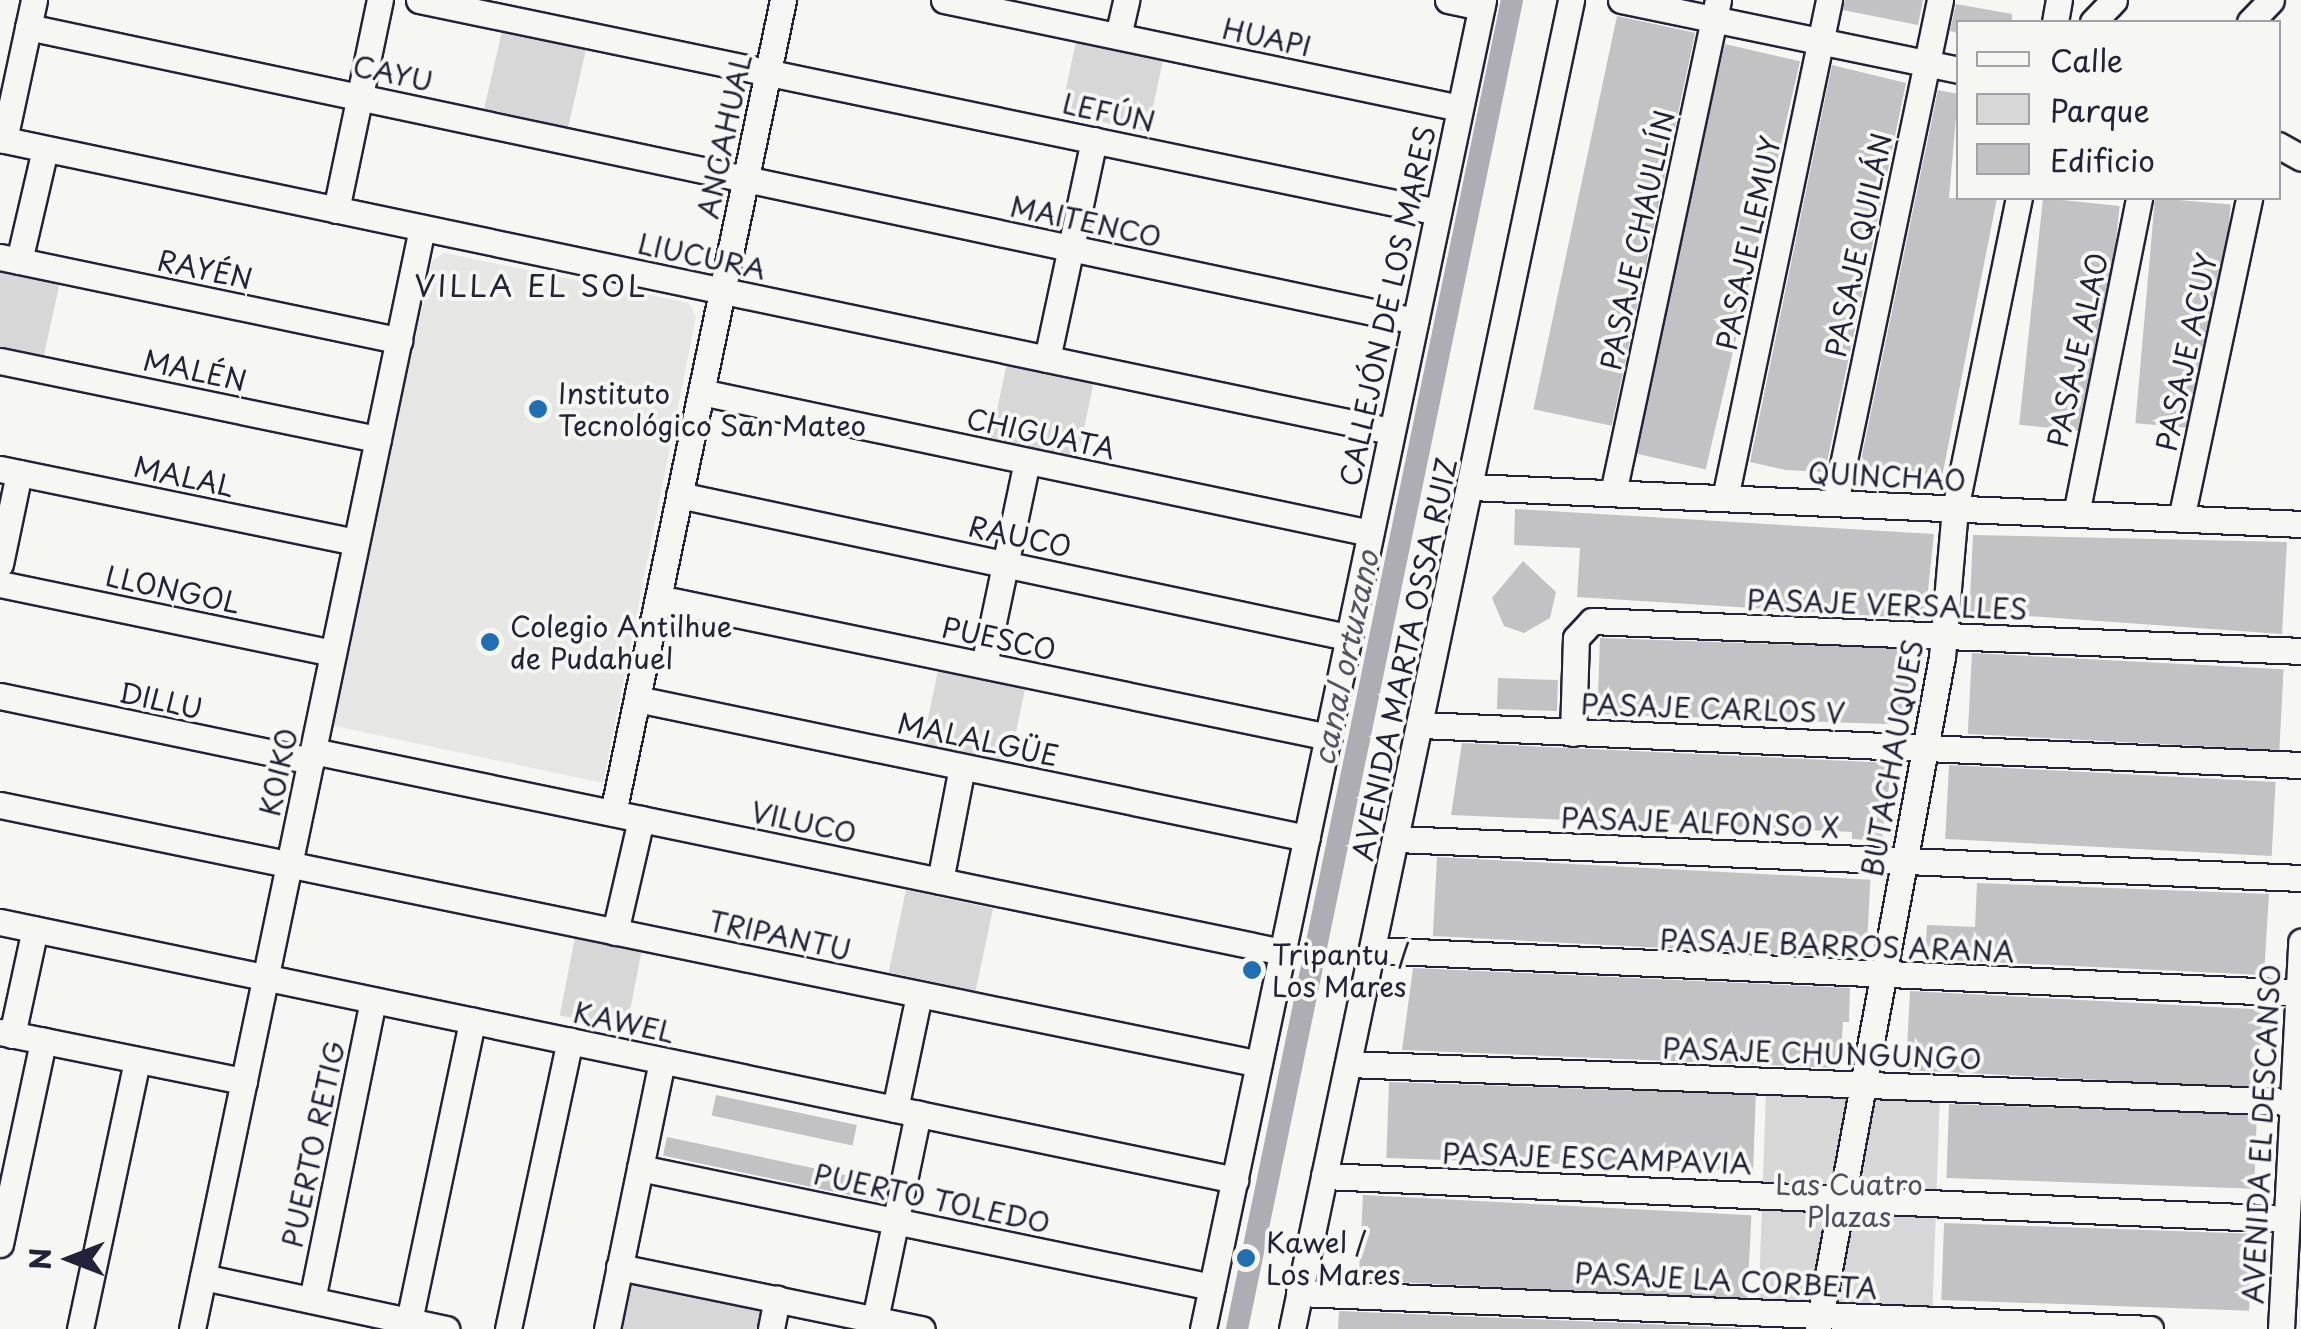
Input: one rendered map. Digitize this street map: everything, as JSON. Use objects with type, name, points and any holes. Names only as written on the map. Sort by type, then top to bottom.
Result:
[{"type":"street","points":[[2,140],[34,0]]},
{"type":"street","points":[[336,210],[380,0]]},
{"type":"street","name":"LEFÚN","points":[[419,0],[1438,212]]},
{"type":"street","name":"ANCAHUAL","points":[[613,813],[783,0]]},
{"type":"street","name":"HUAPI","points":[[944,0],[1460,108]]},
{"type":"street","points":[[1118,36],[1126,0]]},
{"type":"street","points":[[1448,0],[1482,3]]},
{"type":"street","name":"AVENIDA MARTA OSSA RUIZ","points":[[1292,1329],[1422,726],[1571,0]]},
{"type":"street","points":[[1621,0],[1716,10],[1820,42],[1956,70]]},
{"type":"street","name":"PASAJE LEMUY","points":[[1725,498],[1829,0]]},
{"type":"street","name":"PASAJE QUILÁN","points":[[1835,503],[1940,0]]},
{"type":"street","points":[[2095,20],[2114,0]]},
{"type":"street","points":[[2252,20],[2270,0]]},
{"type":"street","name":"CALLEJÓN DE LOS MARES","points":[[1204,1329],[1482,3]]},
{"type":"street","name":"PASAJE CHAULLÍN","points":[[1614,493],[1716,10]]},
{"type":"street","name":"CAYU","points":[[28,27],[745,180]]},
{"type":"street","name":"LIUCURA","points":[[2,140],[1392,431]]},
{"type":"street","points":[[1047,358],[1094,140]]},
{"type":"street","points":[[10,259],[45,149]]},
{"type":"street","name":"MAITENCO","points":[[745,180],[1415,320]]},
{"type":"street","name":"BUTACHAUQUES","points":[[1820,1321],[1944,637],[1955,508],[2018,200]]},
{"type":"street","name":"PASAJE ALAO","points":[[2076,514],[2139,200]]},
{"type":"street","name":"PASAJE ACUY","points":[[2181,519],[2249,200]]},
{"type":"street","name":"KOIKO","points":[[192,1329],[422,228]]},
{"type":"street","name":"RAYÉN","points":[[10,259],[399,340]]},
{"type":"street","name":"MALÉN","points":[[0,360],[378,439]]},
{"type":"street","name":"CHIGUATA","points":[[701,392],[1370,533]]},
{"type":"street","points":[[984,665],[1027,460]]},
{"type":"street","points":[[0,564],[10,471]]},
{"type":"street","name":"MALAL","points":[[10,471],[356,542]]},
{"type":"street","name":"QUINCHAO","points":[[1471,487],[2301,524]]},
{"type":"street","name":"RAUCO","points":[[679,495],[1348,637]]},
{"type":"street","name":"LLONGOL","points":[[0,584],[333,652]]},
{"type":"street","name":"PUESCO","points":[[658,598],[1329,736]]},
{"type":"street","name":"PASAJE VERSALLES","points":[[1574,733],[1576,638],[1585,622],[2301,652]]},
{"type":"street","name":"DILLU","points":[[0,696],[312,756]]},
{"type":"street","name":"MALALGÜE","points":[[636,699],[1307,838]]},
{"type":"street","name":"PASAJE CARLOS V","points":[[1422,726],[1925,745],[2301,765]]},
{"type":"street","name":"VILUCO","points":[[312,756],[613,813],[1283,952]]},
{"type":"street","points":[[940,881],[962,766]]},
{"type":"street","name":"TRIPANTU","points":[[0,805],[1260,1064]]},
{"type":"street","points":[[615,932],[641,819]]},
{"type":"street","name":"PASAJE ALFONSO X","points":[[1397,840],[2301,878]]},
{"type":"street","name":"KAWEL","points":[[0,922],[1235,1180]]},
{"type":"street","points":[[34,930],[6,1033],[244,1081]]},
{"type":"street","name":"AVENIDA EL DESCANSO","points":[[2281,1329],[2301,942]]},
{"type":"street","name":"PASAJE BARROS ARANA","points":[[1373,950],[2298,994]]},
{"type":"street","points":[[874,1324],[896,1221],[920,994]]},
{"type":"street","name":"PUERTO RETIG","points":[[312,1300],[373,1000]]},
{"type":"street","points":[[410,1321],[472,1021]]},
{"type":"street","points":[[0,1244],[43,1041]]},
{"type":"street","points":[[508,1329],[570,1042]]},
{"type":"street","points":[[80,1329],[137,1060]]},
{"type":"street","points":[[607,1329],[662,1061]]},
{"type":"street","name":"PASAJE CHUNGUNGO","points":[[1349,1064],[2292,1102]]},
{"type":"street","name":"PUERTO TOLEDO","points":[[640,1168],[1212,1287]]},
{"type":"street","name":"PASAJE ESCAMPAVIA","points":[[1324,1176],[2286,1219]]},
{"type":"street","points":[[619,1268],[874,1324],[922,1329]]},
{"type":"street","points":[[203,1277],[446,1329]]},
{"type":"street","name":"PASAJE LA CORBETA","points":[[1300,1293],[1820,1321],[2150,1329]]},
{"type":"street","points":[[771,1329],[777,1300]]},
{"type":"shaded area","points":[[444,253],[689,303],[696,317],[603,783],[330,725],[432,261]]},
{"type":"green space","points":[[503,27],[587,46],[567,132],[483,113]]},
{"type":"green space","points":[[1078,32],[1165,51],[1148,132],[1061,113]]},
{"type":"green space","points":[[0,263],[61,277],[43,359],[0,350]]},
{"type":"green space","points":[[1008,358],[1095,377],[1078,459],[991,440]]},
{"type":"green space","points":[[939,666],[1026,685],[1009,766],[922,747]]},
{"type":"green space","points":[[906,890],[993,909],[976,991],[889,972]]},
{"type":"green space","points":[[576,932],[643,945],[627,1028],[560,1015]]},
{"type":"green space","name":"Las Cuatro Plazas","points":[[1766,1090],[1940,1096],[1932,1310],[1759,1304]]},
{"type":"green space","points":[[629,1278],[763,1307],[759,1329],[618,1329]]},
{"type":"building","points":[[1845,0],[1923,0],[1918,25],[1843,10]]},
{"type":"building","points":[[1956,4],[2012,14],[2012,20],[1956,20],[1956,32],[1950,31]]},
{"type":"building","points":[[1617,16],[1695,33],[1612,426],[1533,409]]},
{"type":"building","points":[[1725,44],[1800,61],[1706,470],[1631,452]]},
{"type":"building","points":[[1832,65],[1906,83],[1825,472],[1786,470],[1750,462]]},
{"type":"building","points":[[1938,90],[1956,94],[1949,198],[1997,200],[1942,477],[1860,465]]},
{"type":"building","points":[[2043,200],[2120,206],[2096,433],[2019,425]]},
{"type":"building","points":[[2155,200],[2231,205],[2211,430],[2135,423]]},
{"type":"building","points":[[1515,509],[1934,534],[1925,619],[1577,597],[1580,548],[1514,545]]},
{"type":"building","points":[[1973,535],[2287,542],[2282,634],[2000,614],[2000,622],[1969,619]]},
{"type":"building","points":[[1523,561],[1556,592],[1550,618],[1524,633],[1504,626],[1492,598]]},
{"type":"building","points":[[1600,638],[1911,649],[1908,725],[1597,714]]},
{"type":"building","points":[[1972,653],[2284,669],[2279,750],[1968,734]]},
{"type":"building","points":[[1498,678],[1558,680],[1557,711],[1497,709]]},
{"type":"building","points":[[1462,743],[1892,763],[1882,841],[1852,839],[1852,832],[1451,815]]},
{"type":"building","points":[[1949,765],[2276,782],[2272,856],[1945,839]]},
{"type":"building","points":[[1437,857],[1870,880],[1866,959],[1433,936]]},
{"type":"building","points":[[1977,883],[2269,894],[2264,975],[1925,959],[1927,925],[1975,927]]},
{"type":"building","points":[[1413,968],[1850,988],[1849,1022],[1843,1022],[1840,1068],[1402,1050]]},
{"type":"building","points":[[1910,991],[2263,1009],[2258,1088],[1906,1070]]},
{"type":"building","points":[[1389,1082],[1756,1095],[1753,1171],[1386,1158]]},
{"type":"building","points":[[716,1095],[857,1125],[852,1145],[712,1116]]},
{"type":"building","points":[[1949,1104],[2257,1115],[2254,1189],[1946,1178]]},
{"type":"building","points":[[667,1137],[883,1183],[879,1202],[663,1156]]},
{"type":"building","points":[[1363,1195],[1751,1215],[1747,1300],[1359,1280]]},
{"type":"building","points":[[1944,1223],[2252,1234],[2249,1311],[1941,1300]]},
{"type":"building","points":[[1339,1311],[1742,1328],[1742,1329],[1338,1329]]},
{"type":"waterway","name":"canal ortuzano","points":[[1237,1329],[1512,0]]},
{"type":"place","name":"Instituto Tecnológico San Mateo","points":[[538,409]]},
{"type":"place","name":"Colegio Antilhue de Pudahuel","points":[[490,642]]},
{"type":"place","name":"Tripantu / Los Mares","points":[[1252,970]]},
{"type":"place","name":"Kawel / Los Mares","points":[[1246,1258]]},
{"type":"district","name":"VILLA EL SOL","points":[[531,285]]}]
